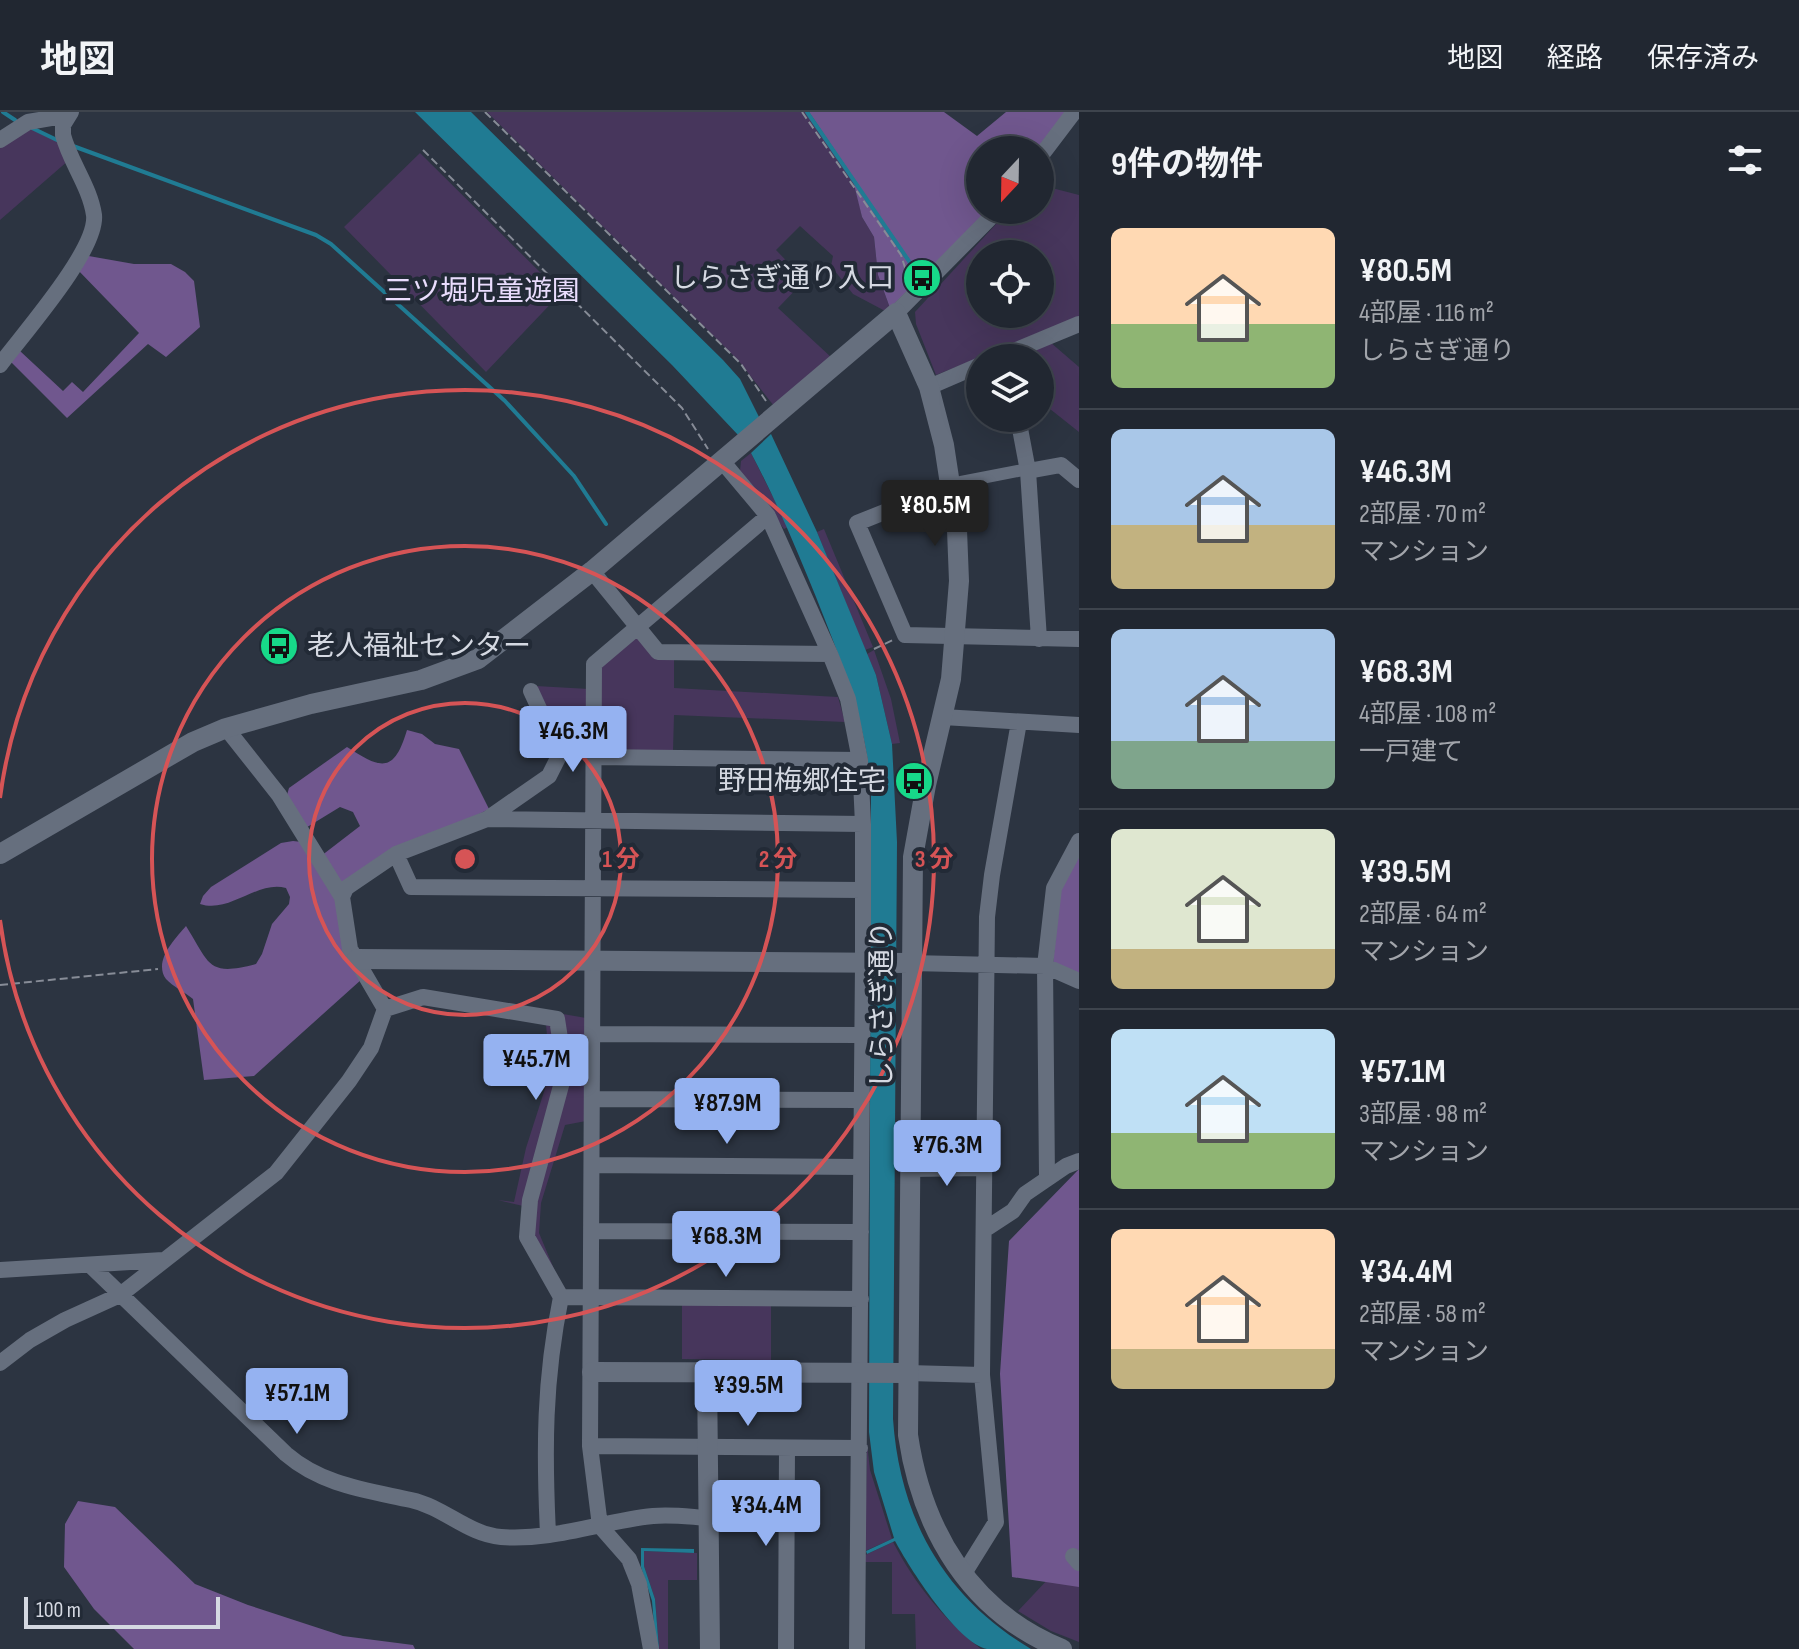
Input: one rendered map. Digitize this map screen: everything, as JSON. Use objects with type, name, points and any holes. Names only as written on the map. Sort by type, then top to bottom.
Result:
[{"type":"street","points":[[1054,138],[1074,112]]},
{"type":"street","points":[[0,140],[28,122],[70,114]]},
{"type":"street","points":[[0,365],[52,299],[88,243],[95,221],[92,205],[65,143],[63,125],[70,114]]},
{"type":"street","points":[[0,854],[193,742],[226,728],[311,704],[421,680],[460,668],[494,649],[592,571],[896,313],[984,224]]},
{"type":"street","name":"しらさぎ通り","points":[[896,313],[929,387],[956,483],[959,581],[951,679],[913,857],[904,963],[909,1169],[902,1373],[908,1435],[913,1469],[924,1505],[940,1542],[963,1575],[1003,1615],[1038,1639],[1062,1649]]},
{"type":"street","points":[[1032,344],[1079,324]]},
{"type":"street","points":[[929,387],[966,371]]},
{"type":"street","points":[[1021,432],[1028,470],[1039,639]]},
{"type":"street","points":[[720,463],[768,516],[848,699],[860,760],[867,962],[862,1035],[861,1167],[861,1299],[865,1373],[860,1448],[857,1649]]},
{"type":"street","points":[[1079,480],[1061,465],[956,483],[857,523],[905,635],[1079,639]]},
{"type":"street","points":[[651,1649],[639,1584],[629,1559],[600,1526],[590,1446],[594,664],[768,516]]},
{"type":"street","points":[[592,571],[658,652],[830,654]]},
{"type":"street","points":[[342,897],[346,888],[396,854],[487,819],[549,776],[560,754],[531,691]]},
{"type":"street","points":[[943,717],[1079,725]]},
{"type":"street","points":[[963,1575],[996,1522],[982,1375],[987,917],[1019,722]]},
{"type":"street","points":[[0,1363],[30,1340],[65,1320],[120,1295],[276,1173],[349,1081],[371,1048],[385,1009],[350,949],[342,897],[279,795],[226,728]]},
{"type":"street","points":[[595,757],[860,760]]},
{"type":"street","points":[[487,819],[863,824]]},
{"type":"street","points":[[1047,1178],[1045,966],[1054,888],[1079,841]]},
{"type":"street","points":[[396,854],[411,887],[863,890]]},
{"type":"street","points":[[357,959],[987,964],[1045,966],[1079,981]]},
{"type":"street","points":[[385,1009],[423,997],[557,1019],[565,1071],[530,1200],[527,1237],[561,1297],[552,1337],[545,1409],[548,1534]]},
{"type":"street","points":[[592,1034],[862,1035]]},
{"type":"street","points":[[592,1099],[862,1100]]},
{"type":"street","points":[[984,1230],[1013,1211],[1025,1194],[1047,1178],[1079,1161]]},
{"type":"street","points":[[592,1165],[861,1167]]},
{"type":"street","points":[[909,1169],[984,1168]]},
{"type":"street","points":[[592,1231],[861,1232]]},
{"type":"street","points":[[0,1270],[165,1260]]},
{"type":"street","points":[[90,1265],[286,1454],[310,1472],[354,1489],[423,1503],[484,1534],[519,1537],[548,1534],[654,1516],[709,1518]]},
{"type":"street","points":[[561,1297],[861,1299]]},
{"type":"street","points":[[592,1372],[982,1375]]},
{"type":"street","points":[[707,1373],[710,1649]]},
{"type":"street","points":[[590,1446],[860,1448]]},
{"type":"street","points":[[786,1649],[787,1448]]},
{"type":"path","points":[[485,112],[741,364],[773,417]]},
{"type":"path","points":[[802,112],[901,255],[913,296]]},
{"type":"path","points":[[423,150],[682,408],[720,463]]},
{"type":"path","points":[[874,649],[905,635]]},
{"type":"path","points":[[0,985],[158,969]]},
{"type":"green space","points":[[487,112],[805,112],[855,184],[862,217],[874,237],[878,275],[890,308],[887,312],[853,294],[831,266],[833,256],[800,226],[776,250],[805,280],[778,308],[832,358],[774,406],[738,360]]},
{"type":"green space","points":[[25,126],[64,145],[69,160],[0,220],[0,144]]},
{"type":"green space","name":"三ツ堀児童遊園","points":[[420,153],[561,293],[486,372],[344,227]]},
{"type":"green space","points":[[1054,189],[1079,195],[1079,318],[1054,328],[1054,240],[981,240],[996,224],[1054,224]]},
{"type":"green space","points":[[966,257],[966,328],[1054,328],[1014,344],[966,344],[966,363],[936,375],[916,324],[915,312]]},
{"type":"green space","points":[[1054,345],[1079,367],[1079,432],[1054,412]]},
{"type":"green space","points":[[751,453],[788,527],[784,529],[740,471],[741,461]]},
{"type":"green space","points":[[824,529],[873,647],[865,650],[817,532]]},
{"type":"green space","points":[[635,637],[674,657],[674,688],[838,697],[845,722],[674,715],[673,751],[605,751],[601,746],[601,667]]},
{"type":"green space","points":[[874,650],[891,699],[900,743],[892,744],[876,675],[867,654]]},
{"type":"green space","points":[[536,686],[589,689],[589,712],[546,710]]},
{"type":"green space","points":[[563,1014],[586,1018],[586,1121],[565,1125],[541,1203],[539,1233],[562,1288],[533,1235],[535,1203],[571,1071]]},
{"type":"green space","points":[[546,1024],[553,1028],[558,1070],[523,1206],[498,1200],[514,1202],[526,1148],[550,1073]]},
{"type":"green space","points":[[682,1304],[771,1304],[771,1360],[682,1359]]},
{"type":"green space","points":[[867,1443],[870,1470],[892,1539],[865,1551]]},
{"type":"green space","points":[[893,1542],[931,1600],[954,1626],[981,1649],[916,1649],[915,1614],[892,1614],[892,1562],[865,1562],[865,1555]]},
{"type":"green space","points":[[644,1551],[697,1553],[697,1580],[668,1580],[668,1649],[659,1649],[655,1599],[644,1566]]},
{"type":"green space","points":[[1066,1560],[1079,1576],[1079,1642],[1051,1631],[1018,1611]]},
{"type":"shaded area","points":[[809,112],[944,112],[977,136],[966,136],[966,224],[974,224],[890,308],[878,275],[874,237],[862,217],[852,176]]},
{"type":"shaded area","points":[[1006,112],[1066,112],[1049,136],[977,136]]},
{"type":"shaded area","points":[[83,255],[134,264],[171,264],[185,272],[194,281],[200,327],[166,357],[148,344],[67,418],[9,360],[20,351],[63,391],[72,382],[83,392],[139,333],[75,267]]},
{"type":"shaded area","points":[[407,730],[422,734],[435,744],[459,749],[489,809],[339,886],[321,856],[360,826],[353,812],[340,807],[304,829],[287,795],[289,788],[347,747],[377,763],[391,761]]},
{"type":"shaded area","points":[[302,842],[336,894],[362,979],[254,1076],[204,1080],[193,999],[166,979],[162,965],[164,958],[186,926],[206,958],[219,968],[256,964],[272,924],[289,904],[286,888],[265,889],[222,905],[200,904],[211,887],[281,843]]},
{"type":"shaded area","points":[[1079,855],[1079,976],[1053,963],[1060,892]]},
{"type":"shaded area","points":[[1079,1169],[1079,1587],[1012,1577],[1000,1374],[1009,1241]]},
{"type":"shaded area","points":[[78,1501],[115,1507],[195,1584],[343,1636],[413,1645],[415,1649],[134,1649],[94,1609],[64,1567],[65,1524]]},
{"type":"water","points":[[415,112],[471,112],[723,360],[740,379],[759,417],[739,436],[672,365]]},
{"type":"water","points":[[771,434],[817,532],[876,675],[892,744],[897,842],[893,1419],[897,1455],[917,1522],[951,1580],[1000,1628],[1031,1649],[987,1649],[975,1644],[948,1619],[895,1541],[867,1554],[866,1551],[894,1538],[874,1472],[869,1432],[871,784],[863,735],[843,666],[793,542],[751,453]]},
{"type":"water","points":[[641,1548],[694,1549],[694,1553],[644,1551],[644,1566],[655,1599],[659,1649],[656,1649],[652,1601],[641,1567]]},
{"type":"waterway","points":[[3,112],[15,120]]},
{"type":"waterway","points":[[807,112],[913,267]]},
{"type":"waterway","points":[[32,128],[59,141]]},
{"type":"waterway","points":[[73,146],[316,235],[331,244],[505,401],[574,476],[606,524]]},
{"type":"place","name":"しらさぎ通り入口","points":[[922,278]]},
{"type":"place","name":"老人福祉センター","points":[[279,646]]},
{"type":"place","name":"野田梅郷住宅","points":[[914,781]]}]
